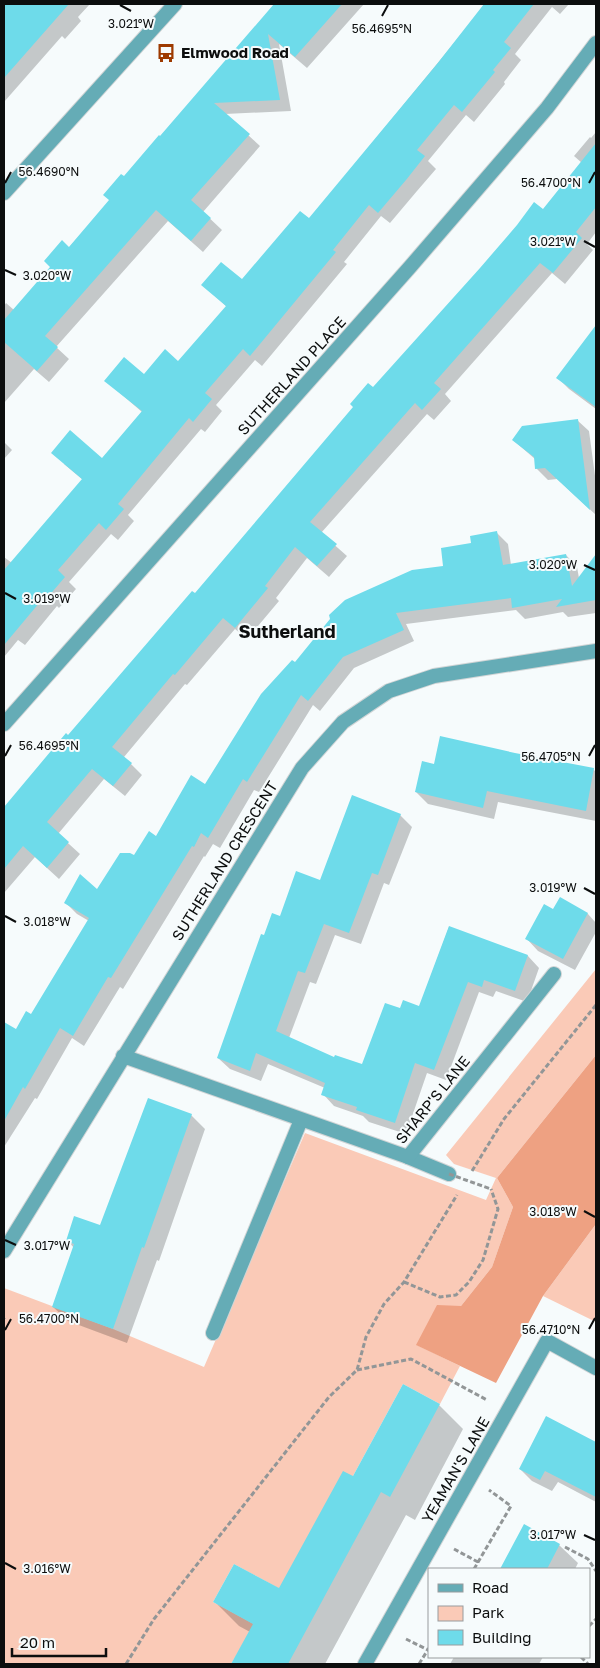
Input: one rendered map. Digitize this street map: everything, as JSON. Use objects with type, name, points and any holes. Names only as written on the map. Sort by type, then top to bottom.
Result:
[{"type":"street","points":[[4,193],[175,4]]},
{"type":"street","name":"SUTHERLAND PLACE","points":[[4,724],[410,267],[547,108],[596,44]]},
{"type":"street","name":"SUTHERLAND CRESCENT","points":[[4,1251],[302,768],[343,722],[389,691],[434,676],[596,651]]},
{"type":"street","name":"SHARP'S LANE","points":[[123,1056],[408,1157],[554,974]]},
{"type":"street","points":[[213,1333],[301,1120]]},
{"type":"street","points":[[408,1157],[449,1174]]},
{"type":"street","name":"YEAMAN'S LANE","points":[[364,1664],[547,1341],[596,1368]]},
{"type":"path","points":[[464,1184],[504,1119],[596,1006]]},
{"type":"path","points":[[404,1282],[440,1297],[456,1296],[469,1282],[483,1260],[498,1208],[491,1189],[449,1174]]},
{"type":"path","points":[[126,1664],[154,1619],[329,1397],[357,1370],[366,1338],[384,1304],[404,1282],[459,1192]]},
{"type":"path","points":[[357,1370],[411,1359],[508,1412]]},
{"type":"path","points":[[471,1476],[511,1506],[475,1568]]},
{"type":"path","points":[[565,1547],[588,1559],[596,1571]]},
{"type":"path","points":[[419,1664],[428,1650]]},
{"type":"green space","points":[[596,969],[596,1055],[497,1178],[513,1207],[492,1267],[461,1306],[417,1345],[460,1366],[440,1404],[403,1384],[353,1476],[280,1589],[234,1564],[213,1602],[261,1628],[240,1649],[231,1664],[4,1664],[4,1288],[113,1329],[204,1367],[305,1133],[486,1200],[496,1178],[454,1164],[446,1155]]},
{"type":"green space","points":[[596,1224],[596,1322],[543,1296]]},
{"type":"shaded area","points":[[596,1055],[596,1224],[543,1296],[496,1383],[416,1345],[437,1305],[461,1306],[492,1267],[513,1207],[497,1178]]},
{"type":"building","points":[[4,4],[69,4],[4,78]]},
{"type":"building","points":[[274,4],[342,4],[295,57],[268,34],[280,100],[214,103],[250,134],[191,200],[211,218],[191,241],[156,210],[45,336],[58,347],[37,371],[4,342],[4,320],[50,267],[44,261],[62,240],[69,247],[109,200],[103,195],[121,174],[124,176],[160,136]]},
{"type":"building","points":[[484,4],[534,4],[504,42],[511,48],[493,70],[495,72],[462,112],[454,105],[417,150],[425,156],[406,180],[378,213],[369,205],[333,250],[336,252],[250,356],[243,349],[205,393],[212,399],[193,422],[189,418],[118,504],[124,509],[106,530],[99,523],[58,570],[65,577],[47,598],[45,596],[4,645],[4,570],[82,479],[51,453],[70,430],[102,458],[142,411],[104,381],[124,357],[144,374],[165,349],[178,361],[226,306],[201,285],[221,262],[242,279],[300,211],[309,218],[437,64]]},
{"type":"building","points":[[596,143],[596,207],[576,232],[582,238],[553,273],[540,263],[434,383],[441,389],[422,410],[415,403],[310,522],[337,544],[317,566],[295,547],[265,586],[268,588],[235,628],[223,618],[112,747],[132,763],[113,786],[92,769],[47,822],[69,842],[47,868],[23,846],[4,869],[4,807],[66,733],[68,735],[192,591],[195,593],[353,407],[350,404],[368,383],[373,387],[480,268],[534,202],[543,209]]},
{"type":"building","points":[[596,325],[596,407],[556,378]]},
{"type":"building","points":[[578,419],[590,510],[545,468],[535,469],[534,457],[512,440],[522,426]]},
{"type":"building","points":[[497,531],[503,565],[566,554],[572,586],[596,554],[596,600],[556,607],[562,599],[512,608],[511,598],[396,613],[404,630],[343,657],[308,701],[301,695],[247,782],[243,779],[208,838],[201,833],[194,847],[192,846],[111,978],[108,977],[73,1036],[60,1028],[4,1121],[4,1022],[16,1029],[26,1011],[31,1014],[89,918],[64,903],[80,874],[97,889],[120,853],[134,855],[149,831],[156,836],[191,775],[205,784],[261,694],[292,660],[295,662],[330,619],[329,615],[345,600],[412,570],[443,566],[441,548],[471,543],[470,536]]},
{"type":"building","points":[[440,736],[594,768],[586,811],[487,791],[483,808],[415,792],[422,761],[434,764]]},
{"type":"building","points":[[352,795],[401,814],[378,875],[372,873],[349,933],[324,924],[305,973],[298,971],[276,1031],[334,1057],[335,1055],[362,1064],[385,1003],[400,1008],[403,1000],[419,1006],[449,926],[528,955],[515,991],[484,980],[482,987],[468,982],[434,1070],[415,1063],[395,1123],[356,1110],[357,1107],[321,1095],[325,1083],[256,1053],[250,1071],[217,1058],[261,934],[264,935],[272,913],[280,916],[296,871],[320,880]]},
{"type":"building","points":[[560,897],[588,913],[563,959],[525,939],[544,904],[553,909]]},
{"type":"building","points":[[148,1098],[192,1114],[113,1329],[52,1307],[74,1244],[66,1241],[74,1216],[100,1225]]},
{"type":"building","points":[[403,1384],[440,1404],[390,1497],[381,1492],[288,1664],[231,1664],[253,1624],[213,1602],[234,1564],[279,1588],[343,1471],[353,1476]]},
{"type":"building","points":[[546,1416],[596,1442],[596,1497],[545,1471],[540,1480],[519,1469]]},
{"type":"building","points":[[524,1524],[560,1544],[548,1568],[501,1568]]},
{"type":"place","name":"Elmwood Road","points":[[166,53]]},
{"type":"district","name":"Sutherland","points":[[287,632]]}]
